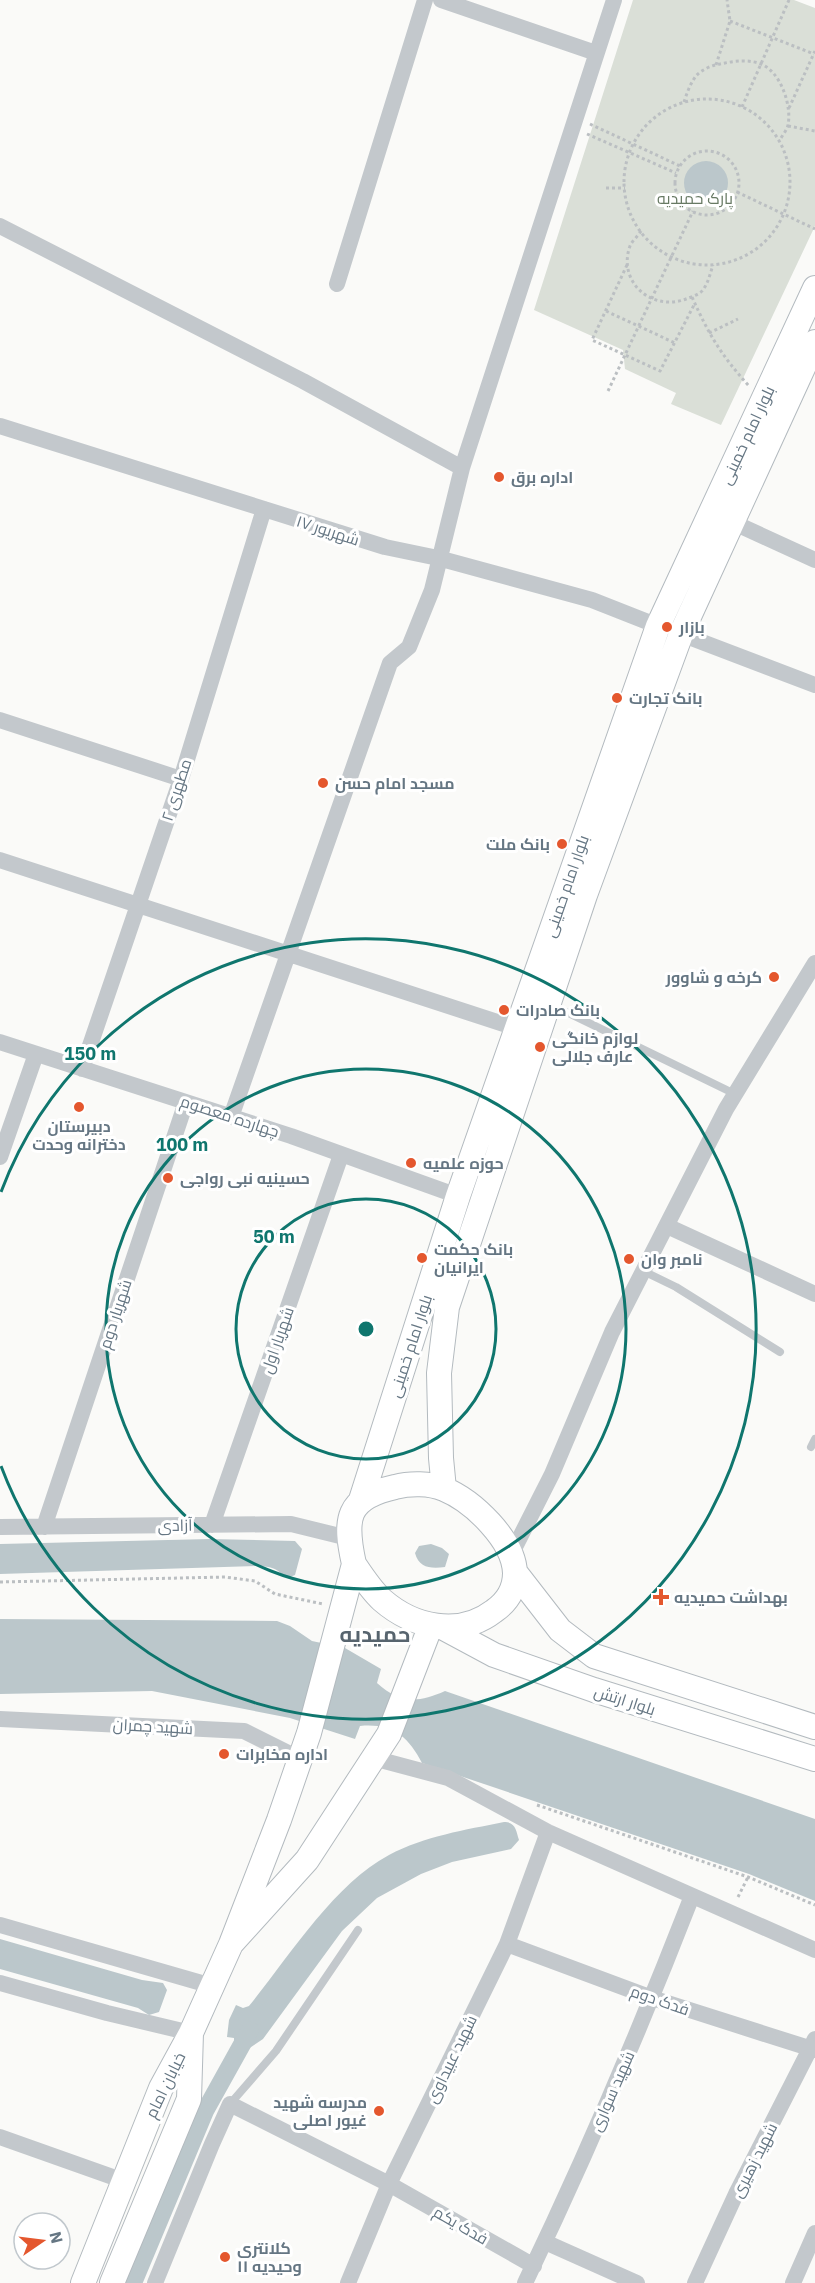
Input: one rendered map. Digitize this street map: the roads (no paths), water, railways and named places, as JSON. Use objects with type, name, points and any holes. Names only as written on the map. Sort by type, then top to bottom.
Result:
[{"type":"main road","name":"بلوار امام خمینی","points":[[361,1500],[458,1196],[658,626],[815,288]]},
{"type":"main road","name":"بلوار امام خمینی","points":[[444,1489],[439,1373],[447,1307],[589,884],[681,634],[815,342]]},
{"type":"main road","points":[[418,1484],[444,1489],[480,1512],[502,1538],[513,1564],[509,1597],[490,1615],[475,1623],[458,1627],[435,1626],[410,1618],[381,1599],[354,1564],[348,1538],[352,1512],[361,1500],[373,1493],[418,1484]]},
{"type":"main road","points":[[191,2033],[231,1944],[300,1759],[354,1564]]},
{"type":"main road","name":"بلوار ارتش","points":[[513,1564],[560,1630],[594,1656],[815,1727]]},
{"type":"main road","points":[[231,1944],[307,1860],[389,1734],[403,1695],[435,1626]]},
{"type":"main road","name":"بلوار ارتش","points":[[435,1626],[494,1655],[815,1759]]},
{"type":"main road","name":"خیابان امام","points":[[83,2283],[161,2088],[191,2033]]},
{"type":"main road","name":"خیابان امام","points":[[112,2283],[189,2099],[191,2033]]},
{"type":"street","points":[[337,284],[425,0]]},
{"type":"street","points":[[441,0],[596,53]]},
{"type":"street","points":[[231,1117],[390,663],[409,647],[432,590],[438,558],[462,468],[614,0]]},
{"type":"street","points":[[0,226],[303,381],[462,468]]},
{"type":"street","name":"۱۷ شهریور","points":[[0,426],[385,548],[438,558],[592,600],[658,626]]},
{"type":"street","name":"مطهری ۲","points":[[82,1069],[181,779],[264,509]]},
{"type":"street","points":[[732,522],[815,561]]},
{"type":"street","points":[[681,634],[815,685]]},
{"type":"street","points":[[0,720],[181,779]]},
{"type":"street","points":[[1,863],[138,905],[516,1028]]},
{"type":"street","points":[[513,1564],[612,1332],[735,1094],[815,963]]},
{"type":"street","name":"چهارده معصوم","points":[[0,1042],[231,1117],[458,1196]]},
{"type":"street","points":[[0,1157],[36,1054]]},
{"type":"street","name":"شهریار دوم","points":[[44,1527],[186,1102]]},
{"type":"street","name":"شهریار اول","points":[[212,1525],[341,1155]]},
{"type":"street","points":[[667,1226],[815,1294]]},
{"type":"street","name":"آزادی","points":[[0,1527],[291,1524],[348,1538]]},
{"type":"street","name":"شهید چمران","points":[[0,1719],[244,1731],[300,1759]]},
{"type":"street","points":[[373,1758],[448,1778],[548,1832],[815,1950]]},
{"type":"street","name":"شهید عبیداوی","points":[[348,2283],[389,2184],[507,1944],[548,1832]]},
{"type":"street","name":"شهید سواری","points":[[525,2283],[652,1998],[692,1896]]},
{"type":"street","points":[[0,1925],[212,1986]]},
{"type":"street","name":"فدک دوم","points":[[507,1944],[652,1998],[813,2046]]},
{"type":"street","points":[[0,1983],[107,2013],[191,2033]]},
{"type":"street","name":"شهید زهیری","points":[[695,2283],[736,2194],[813,2046]]},
{"type":"street","points":[[155,2283],[230,2104]]},
{"type":"street","name":"فدک یکم","points":[[230,2104],[389,2184],[534,2266]]},
{"type":"street","points":[[0,2137],[124,2181]]},
{"type":"street","points":[[796,2282],[815,2233]]},
{"type":"street","points":[[545,2242],[637,2283]]},
{"type":"lane","points":[[549,1004],[735,1094]]},
{"type":"lane","points":[[643,1271],[676,1287],[780,1352]]},
{"type":"lane","points":[[230,2104],[276,2050],[358,1930]]},
{"type":"waterway","points":[[133,2283],[205,2111],[250,2030]]},
{"type":"place","name":"اداره برق","points":[[499,477]]},
{"type":"place","name":"بازار","points":[[667,627]]},
{"type":"place","name":"بانک تجارت","points":[[617,698]]},
{"type":"place","name":"مسجد امام حسن","points":[[323,783]]},
{"type":"place","name":"بانک ملت","points":[[562,844]]},
{"type":"place","name":"کرخه و شاوور","points":[[774,977]]},
{"type":"place","name":"بانک صادرات","points":[[504,1010]]},
{"type":"place","name":"لوازم خانگی عارف جلالی","points":[[540,1047]]},
{"type":"place","name":"دبیرستان دخترانه وحدت","points":[[79,1107]]},
{"type":"place","name":"حوزه علمیه","points":[[411,1163]]},
{"type":"place","name":"حسینیه نبی رواجی","points":[[168,1178]]},
{"type":"place","name":"بانک حکمت ایرانیان","points":[[422,1258]]},
{"type":"place","name":"نامبر وان","points":[[629,1259]]},
{"type":"place","name":"بهداشت حمیدیه","points":[[661,1597]]},
{"type":"place","name":"اداره مخابرات","points":[[224,1754]]},
{"type":"place","name":"مدرسه شهید غیور اصلی","points":[[379,2111]]},
{"type":"place","name":"کلانتری ۱۱ وحیدیه","points":[[225,2257]]},
{"type":"district","name":"حمیدیه","points":[[375,1633]]},
{"type":"park label","name":"پارک حمیدیه","points":[[695,198]]}]
